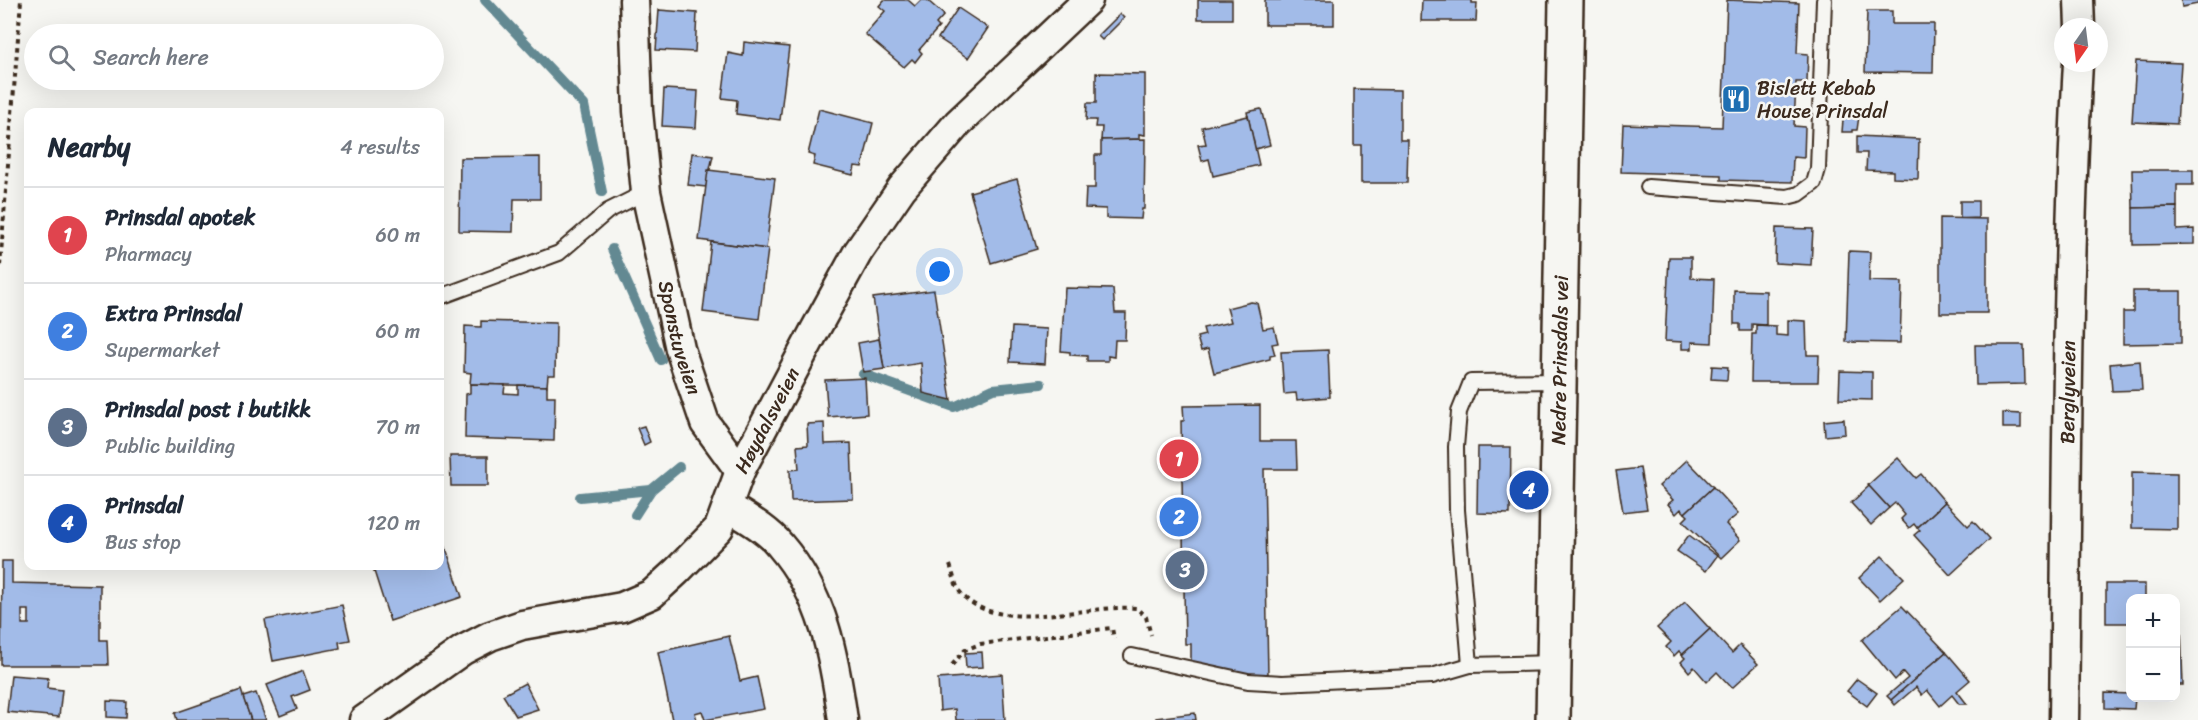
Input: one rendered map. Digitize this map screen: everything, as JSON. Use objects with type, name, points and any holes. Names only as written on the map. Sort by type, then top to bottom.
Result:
[{"type":"main road","name":"Nedre Prinsdals vei","points":[[1553,720],[1566,0]]},
{"type":"street","name":"Sponstuveien","points":[[634,0],[638,111],[646,192],[680,349],[701,413],[715,440],[740,471]]},
{"type":"street","name":"Høydalsveien","points":[[364,720],[462,650],[490,636],[522,625],[622,607],[652,594],[719,528],[729,507],[740,471],[858,252],[902,188],[958,123],[1088,0]]},
{"type":"street","points":[[2079,0],[2080,18]]},
{"type":"street","name":"Berglyveien","points":[[2064,720],[2064,552],[2078,72]]},
{"type":"street","points":[[729,507],[779,543],[808,584],[823,620],[834,658],[843,720]]},
{"type":"lane","points":[[1648,187],[1787,197],[1799,194],[1814,183],[1818,169],[1824,0]]},
{"type":"lane","points":[[444,296],[559,253],[608,211],[646,192]]},
{"type":"lane","points":[[1470,665],[1457,510],[1456,447],[1459,412],[1471,382],[1559,381]]},
{"type":"lane","points":[[1132,656],[1264,682],[1432,676],[1470,665],[1554,663]]},
{"type":"path","points":[[0,266],[21,0]]},
{"type":"path","points":[[950,565],[960,592],[982,609],[1012,615],[1035,615],[1136,608],[1146,617],[1153,646],[1151,659]]},
{"type":"path","points":[[952,665],[965,650],[980,644],[1112,628],[1116,647]]},
{"type":"building","points":[[884,0],[908,0],[915,6],[921,0],[927,0],[944,15],[936,24],[939,27],[919,50],[922,53],[915,62],[912,59],[904,67],[865,34],[885,11],[879,6]]},
{"type":"building","points":[[1198,0],[1232,0],[1232,19],[1198,19]]},
{"type":"building","points":[[1265,0],[1334,0],[1334,25],[1265,25]]},
{"type":"building","points":[[1422,0],[1472,0],[1472,3],[1477,3],[1476,21],[1421,21]]},
{"type":"building","points":[[1727,0],[1799,3],[1797,53],[1808,54],[1807,82],[1796,82],[1794,126],[1805,127],[1804,158],[1793,157],[1792,182],[1721,180],[1721,175],[1621,172],[1623,124],[1722,127]]},
{"type":"building","points":[[2181,0],[2198,0],[2198,4],[2182,7]]},
{"type":"building","points":[[958,8],[988,28],[968,58],[938,38]]},
{"type":"building","points":[[659,10],[697,13],[695,52],[656,50]]},
{"type":"building","points":[[1867,11],[1892,11],[1892,24],[1934,24],[1933,73],[1865,72]]},
{"type":"building","points":[[1120,14],[1124,18],[1102,40],[1098,36]]},
{"type":"building","points":[[744,42],[789,47],[780,120],[736,114],[737,100],[722,98],[728,53],[743,56]]},
{"type":"building","points":[[2136,61],[2181,63],[2177,124],[2132,122]]},
{"type":"building","points":[[1096,73],[1145,74],[1145,135],[1139,134],[1139,139],[1101,140],[1102,127],[1095,127],[1096,120],[1086,120],[1087,103],[1096,103]]},
{"type":"building","points":[[664,89],[698,91],[696,128],[662,126]]},
{"type":"building","points":[[1354,89],[1400,90],[1400,140],[1408,140],[1407,183],[1361,183],[1361,145],[1354,145]]},
{"type":"building","points":[[1844,108],[1860,109],[1857,130],[1853,132],[1842,132]]},
{"type":"building","points":[[819,109],[873,123],[862,167],[855,166],[853,175],[813,165],[815,156],[808,154]]},
{"type":"building","points":[[1261,109],[1270,145],[1255,149],[1247,112]]},
{"type":"building","points":[[1248,116],[1259,165],[1213,176],[1209,159],[1202,161],[1198,145],[1206,144],[1202,127]]},
{"type":"building","points":[[1857,136],[1919,139],[1918,179],[1893,178],[1893,171],[1866,170],[1867,153],[1857,153]]},
{"type":"building","points":[[1145,139],[1144,209],[1142,209],[1141,219],[1106,218],[1106,209],[1085,208],[1086,188],[1095,188],[1095,155],[1101,155],[1101,140]]},
{"type":"building","points":[[692,153],[713,156],[706,187],[688,185]]},
{"type":"building","points":[[540,157],[540,199],[514,199],[513,232],[459,231],[460,158]]},
{"type":"building","points":[[708,170],[775,178],[766,249],[699,240]]},
{"type":"building","points":[[2132,170],[2193,170],[2193,185],[2177,185],[2177,207],[2133,208]]},
{"type":"building","points":[[1017,179],[1037,249],[991,263],[970,192]]},
{"type":"building","points":[[1960,201],[1978,201],[1978,218],[1960,219]]},
{"type":"building","points":[[2177,207],[2177,230],[2194,229],[2194,244],[2133,245],[2133,208]]},
{"type":"building","points":[[1940,218],[1987,219],[1987,313],[1940,313]]},
{"type":"building","points":[[1776,228],[1813,229],[1811,265],[1775,263]]},
{"type":"building","points":[[711,242],[768,249],[759,319],[703,312]]},
{"type":"building","points":[[1849,251],[1870,252],[1869,281],[1902,282],[1900,343],[1846,342]]},
{"type":"building","points":[[1669,257],[1691,257],[1691,278],[1714,279],[1712,343],[1692,342],[1692,349],[1682,349],[1682,342],[1665,341]]},
{"type":"building","points":[[1065,288],[1113,289],[1115,313],[1126,313],[1125,340],[1115,340],[1114,357],[1108,356],[1108,361],[1087,361],[1087,356],[1070,355],[1070,352],[1061,351]]},
{"type":"building","points":[[934,290],[951,400],[923,393],[921,363],[884,369],[873,298]]},
{"type":"building","points":[[1734,290],[1766,291],[1766,325],[1752,324],[1752,331],[1740,331],[1740,324],[1734,324]]},
{"type":"building","points":[[2133,291],[2181,291],[2181,343],[2123,344],[2123,312],[2133,312]]},
{"type":"building","points":[[1251,302],[1257,303],[1263,329],[1274,327],[1278,343],[1272,344],[1275,355],[1270,356],[1270,359],[1214,373],[1208,349],[1201,351],[1197,337],[1205,335],[1203,328],[1231,322],[1227,308]]},
{"type":"building","points":[[1788,320],[1806,321],[1807,355],[1819,355],[1818,382],[1751,382],[1752,334],[1756,334],[1756,325],[1776,326],[1776,335],[1788,336]]},
{"type":"building","points":[[481,321],[556,323],[555,375],[548,375],[547,386],[470,384],[471,373],[464,372],[465,326],[481,327]]},
{"type":"building","points":[[1012,327],[1047,329],[1045,364],[1010,362]]},
{"type":"building","points":[[879,339],[884,369],[863,372],[858,343]]},
{"type":"building","points":[[1975,345],[2024,345],[2025,384],[1976,385]]},
{"type":"building","points":[[1328,350],[1330,397],[1297,400],[1296,393],[1284,394],[1281,352]]},
{"type":"building","points":[[2140,361],[2142,390],[2112,391],[2110,364]]},
{"type":"building","points":[[1712,366],[1728,367],[1727,380],[1711,379]]},
{"type":"building","points":[[1840,371],[1872,372],[1872,400],[1839,399]]},
{"type":"building","points":[[865,378],[867,414],[828,417],[825,380]]},
{"type":"building","points":[[470,384],[505,385],[504,393],[518,394],[518,385],[547,386],[547,396],[555,396],[554,441],[465,438],[466,394],[470,393]]},
{"type":"building","points":[[1260,405],[1260,441],[1296,441],[1297,469],[1264,469],[1268,675],[1256,676],[1191,662],[1191,644],[1185,644],[1181,421],[1184,421],[1183,406]]},
{"type":"building","points":[[2003,413],[2021,414],[2021,428],[2003,428]]},
{"type":"building","points":[[1844,419],[1845,434],[1825,436],[1824,421]]},
{"type":"building","points":[[824,423],[825,444],[851,443],[853,499],[791,501],[790,470],[799,469],[797,446],[808,445],[807,424]]},
{"type":"building","points":[[644,426],[650,442],[644,445],[637,428]]},
{"type":"building","points":[[1478,447],[1511,447],[1510,514],[1477,513]]},
{"type":"building","points":[[450,456],[488,456],[488,486],[451,486]]},
{"type":"building","points":[[1898,458],[1916,478],[1921,474],[1945,502],[1917,528],[1914,524],[1909,528],[1901,519],[1905,515],[1895,503],[1889,508],[1868,485]]},
{"type":"building","points":[[1687,460],[1713,487],[1685,513],[1681,509],[1676,514],[1668,504],[1673,500],[1659,486]]},
{"type":"building","points":[[1640,468],[1647,509],[1623,512],[1616,471]]},
{"type":"building","points":[[2132,472],[2177,473],[2177,529],[2132,528]]},
{"type":"building","points":[[1869,486],[1889,508],[1871,525],[1851,503]]},
{"type":"building","points":[[1713,487],[1738,514],[1726,524],[1740,540],[1721,558],[1683,521],[1688,516],[1685,513]]},
{"type":"building","points":[[1945,502],[1968,526],[1973,521],[1989,539],[1950,575],[1914,535],[1920,530],[1917,528]]},
{"type":"building","points":[[1689,535],[1717,556],[1706,571],[1677,551]]},
{"type":"building","points":[[444,545],[462,597],[390,621],[374,570],[444,570]]},
{"type":"building","points":[[1882,556],[1904,578],[1880,600],[1859,578]]},
{"type":"building","points":[[2,561],[12,561],[12,583],[100,585],[100,640],[107,640],[108,665],[1,665]],"holes":[[[22,610],[29,610],[29,624],[22,624]]]},
{"type":"building","points":[[2106,584],[2145,584],[2145,594],[2126,594],[2126,623],[2106,623]]},
{"type":"building","points":[[1685,602],[1710,629],[1682,655],[1679,651],[1674,656],[1666,647],[1671,642],[1657,628]]},
{"type":"building","points":[[342,605],[350,640],[339,642],[340,648],[273,661],[265,620]]},
{"type":"building","points":[[1902,606],[1946,652],[1891,700],[1887,696],[1908,678],[1903,672],[1895,680],[1862,640]]},
{"type":"building","points":[[2181,628],[2183,685],[2180,685]]},
{"type":"building","points":[[1710,629],[1732,653],[1740,645],[1758,664],[1732,688],[1717,672],[1707,682],[1694,667],[1689,672],[1681,662],[1685,658],[1682,655]]},
{"type":"building","points":[[729,636],[740,681],[757,677],[764,709],[705,720],[702,711],[695,713],[697,720],[672,720],[658,652]]},
{"type":"building","points":[[982,652],[983,667],[966,668],[965,653]]},
{"type":"building","points":[[1946,652],[1970,680],[1957,691],[1967,704],[1959,704],[1952,695],[1940,706],[1927,690],[1922,695],[1916,687],[1895,705],[1891,700]]},
{"type":"building","points":[[303,671],[310,690],[292,697],[297,709],[280,716],[267,685]]},
{"type":"building","points":[[1002,674],[1005,720],[956,720],[955,709],[940,711],[938,679]]},
{"type":"building","points":[[11,675],[48,678],[47,688],[62,690],[59,717],[7,712]]},
{"type":"building","points":[[1857,679],[1877,693],[1867,706],[1847,691]]},
{"type":"building","points":[[525,683],[538,709],[516,716],[503,695]]},
{"type":"building","points":[[241,690],[251,720],[177,720],[175,713]]},
{"type":"building","points":[[256,693],[266,720],[251,720],[243,697]]},
{"type":"building","points":[[2105,693],[2126,694],[2126,702],[2135,702],[2134,709],[2105,708]]},
{"type":"building","points":[[107,701],[127,702],[126,718],[107,717]]},
{"type":"building","points":[[1195,713],[1196,720],[1156,720],[1156,718]]},
{"type":"waterway","points":[[485,0],[584,105],[602,192]]},
{"type":"waterway","points":[[612,249],[661,360]]},
{"type":"waterway","points":[[863,374],[954,407],[993,389],[1041,384]]},
{"type":"waterway","points":[[580,497],[651,490],[679,467]]},
{"type":"waterway","points":[[635,515],[651,490]]},
{"type":"place","name":"Bislett Kebab House Prinsdal","points":[[1736,99]]},
{"type":"place","name":"Prinsdal apotek","points":[[1179,459]]},
{"type":"place","name":"Prinsdal","points":[[1529,490]]},
{"type":"place","name":"Extra Prinsdal","points":[[1179,517]]},
{"type":"place","name":"Prinsdal post i butikk","points":[[1185,570]]}]
